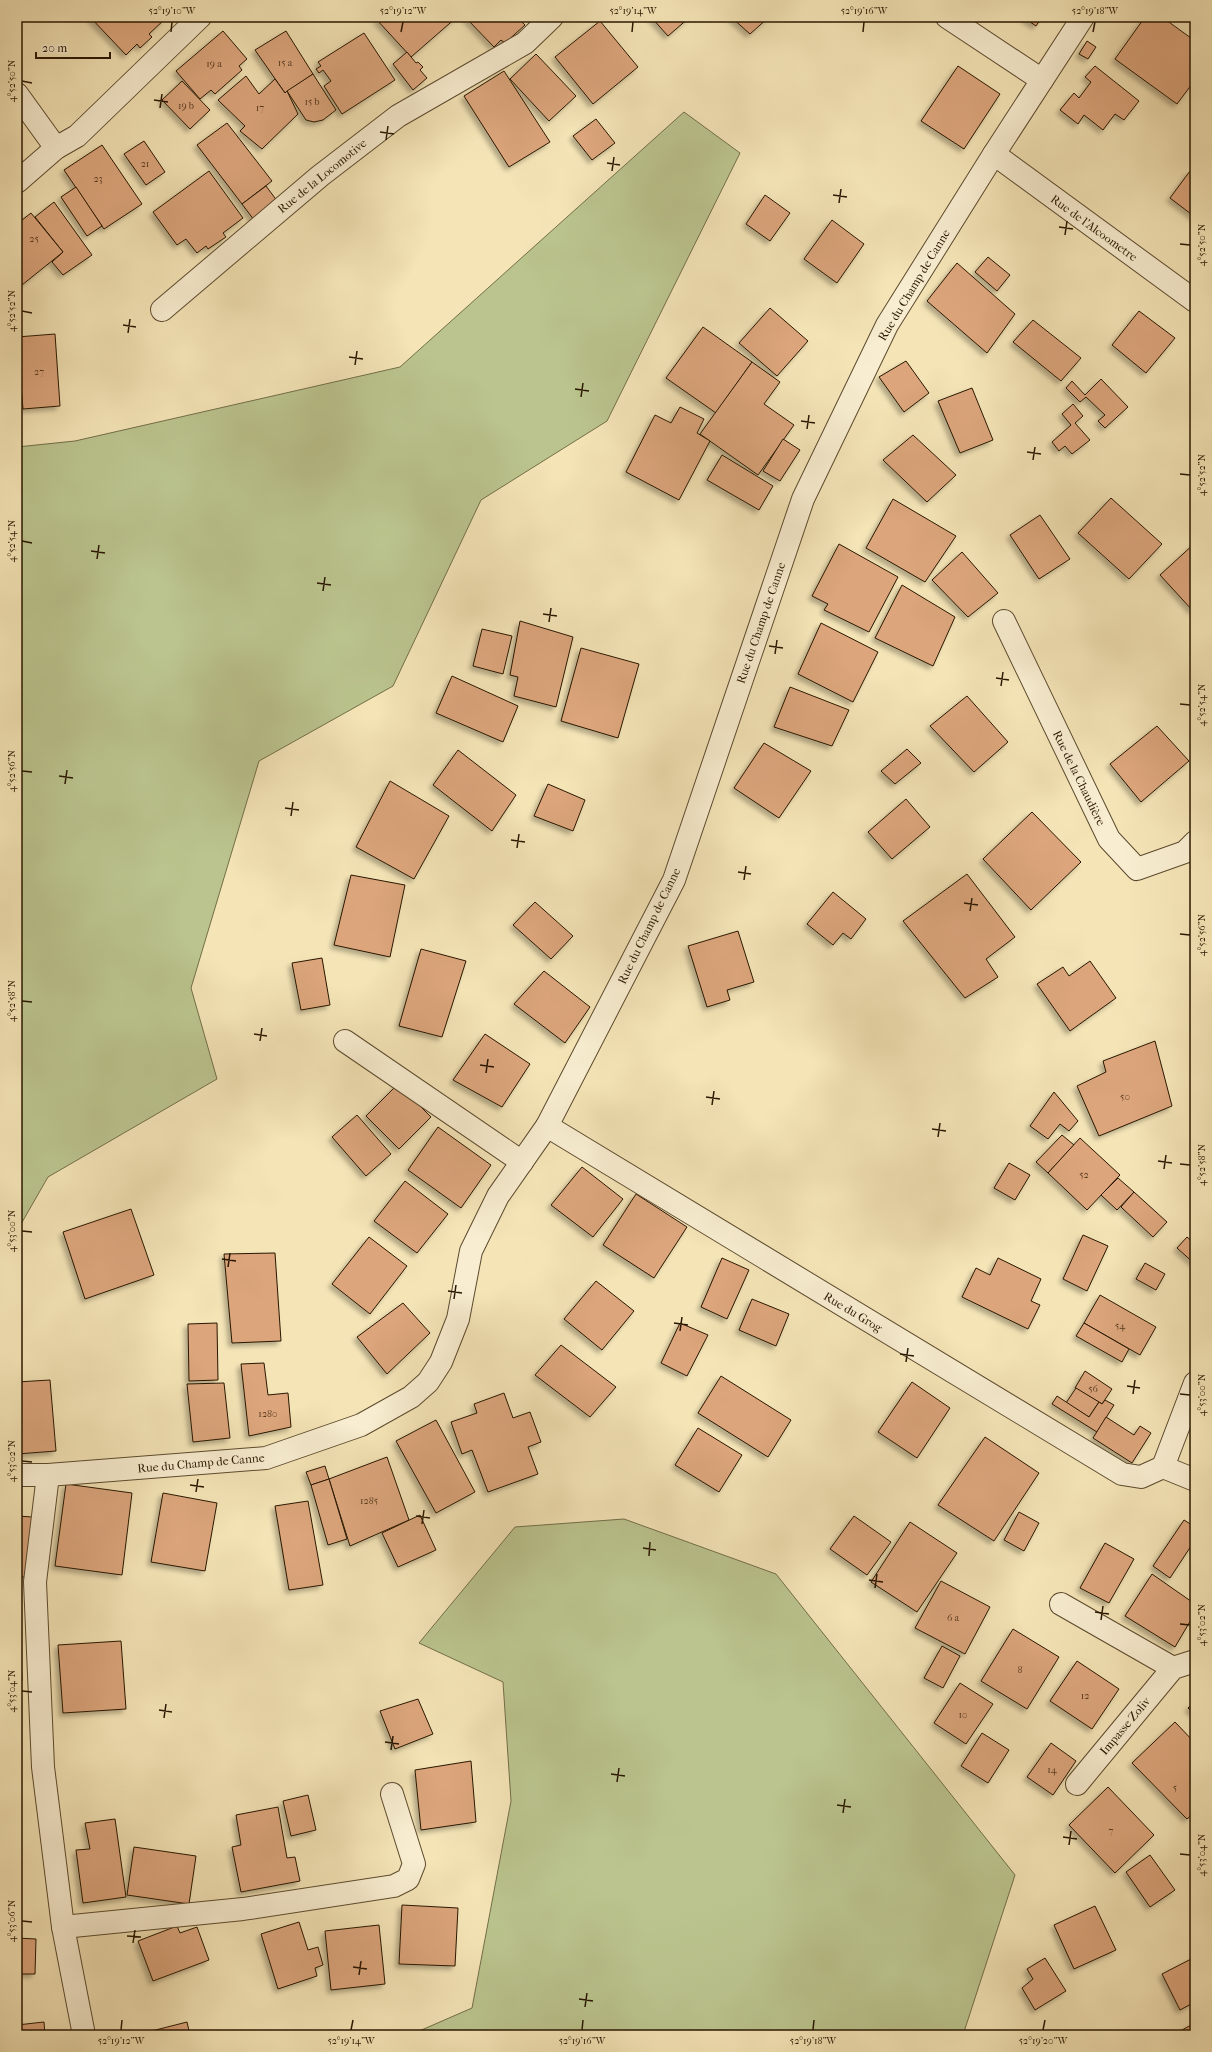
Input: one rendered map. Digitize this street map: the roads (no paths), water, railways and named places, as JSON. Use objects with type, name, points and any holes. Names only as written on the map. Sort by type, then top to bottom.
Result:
[{"type":"street","points":[[17,182],[56,148],[77,136],[200,17]]},
{"type":"street","name":"Rue de la Locomotive","points":[[162,310],[320,176],[398,116],[525,43],[552,17]]},
{"type":"street","points":[[947,17],[1042,80]]},
{"type":"street","name":"Rue du Champ de Canne","points":[[17,1475],[48,1475],[266,1458],[361,1425],[410,1397],[428,1382],[441,1362],[458,1319],[471,1251],[498,1196],[547,1126],[674,880],[803,499],[887,325],[994,154],[1083,17]]},
{"type":"street","points":[[17,94],[56,148]]},
{"type":"street","name":"Rue de l'Alcoometre","points":[[994,154],[1195,301]]},
{"type":"street","name":"Rue de la Chaudière","points":[[1004,621],[1109,839],[1137,868],[1185,852],[1195,842]]},
{"type":"street","points":[[345,1041],[522,1162]]},
{"type":"street","name":"Rue du Grog","points":[[547,1126],[1122,1474],[1141,1477],[1163,1466]]},
{"type":"street","points":[[1195,1383],[1163,1466],[1195,1480]]},
{"type":"street","points":[[48,1475],[35,1582],[43,1767],[63,1927],[84,2035]]},
{"type":"street","points":[[1061,1604],[1173,1668],[1195,1661]]},
{"type":"street","name":"Impasse Zoliv","points":[[1077,1784],[1173,1668]]},
{"type":"street","points":[[63,1927],[243,1909],[394,1886],[408,1879],[414,1864],[392,1794]]}]
